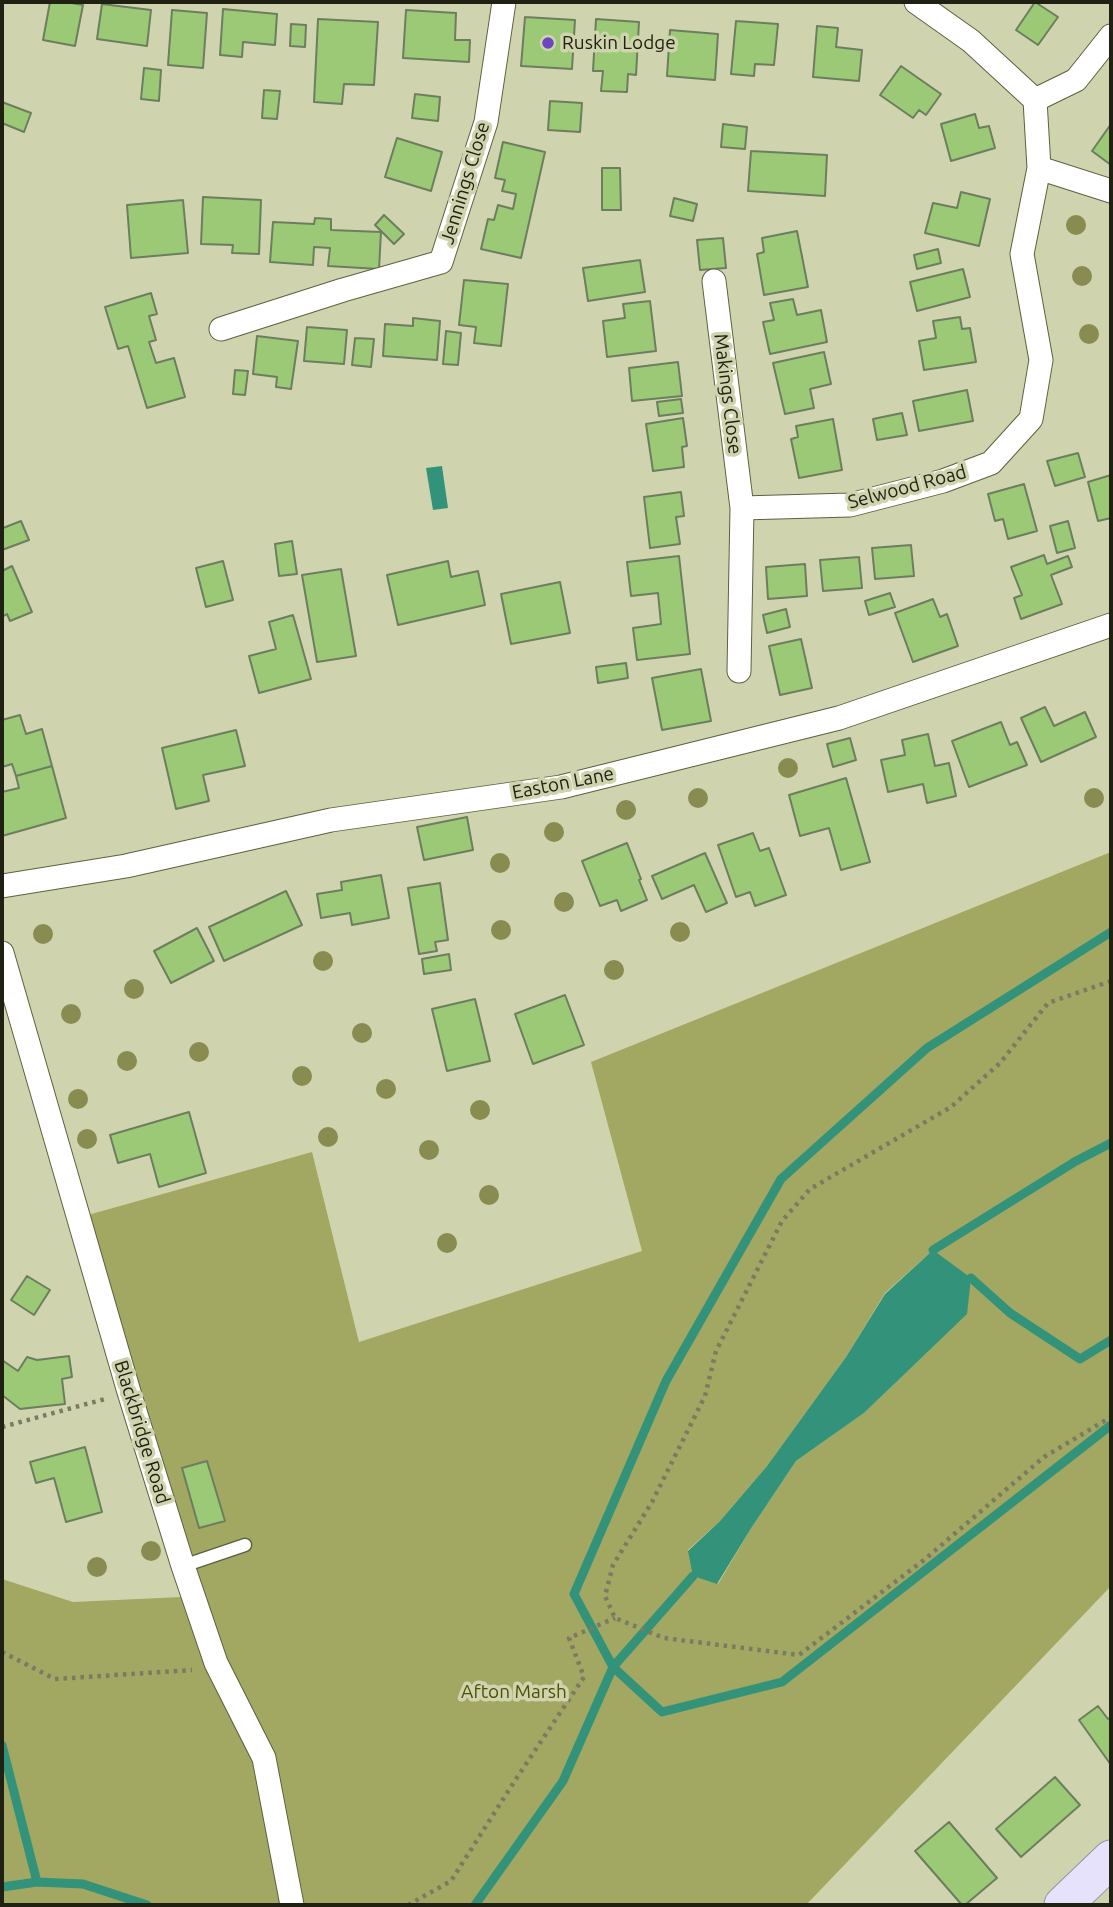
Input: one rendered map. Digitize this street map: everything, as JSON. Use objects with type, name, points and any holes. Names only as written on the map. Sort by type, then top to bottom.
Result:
[{"type":"main road","points":[[1063,1905],[1111,1859]]},
{"type":"street","name":"Jennings Close","points":[[221,329],[440,262],[486,122],[504,2]]},
{"type":"street","points":[[916,2],[971,41],[1035,100],[1076,80],[1111,36]]},
{"type":"street","name":"Selwood Road","points":[[742,508],[850,505],[943,481],[991,463],[1031,419],[1041,360],[1022,254],[1038,168],[1035,100]]},
{"type":"street","points":[[1038,168],[1111,191]]},
{"type":"street","name":"Makings Close","points":[[714,281],[742,508]]},
{"type":"street","points":[[739,671],[742,508]]},
{"type":"street","name":"Easton Lane","points":[[2,886],[126,866],[331,820],[561,787],[839,718],[1111,625]]},
{"type":"street","name":"Blackbridge Road","points":[[2,953],[129,1392],[183,1566],[216,1663],[264,1758],[292,1905]]},
{"type":"lane","points":[[183,1566],[245,1545]]},
{"type":"path","points":[[1111,981],[1048,1003],[1000,1062],[951,1107],[810,1189],[782,1222],[716,1351],[705,1396],[652,1502],[613,1565],[605,1596],[615,1618],[664,1638],[799,1654],[924,1560],[1044,1457],[1111,1417]]},
{"type":"path","points":[[2,1427],[129,1392]]},
{"type":"path","points":[[408,1905],[451,1881],[584,1677],[569,1638],[615,1618]]},
{"type":"path","points":[[2,1652],[55,1679],[191,1671],[216,1663]]},
{"type":"green space","name":"Afton Marsh","points":[[1111,852],[1111,1586],[806,1905],[2,1905],[2,1579],[73,1602],[203,1596],[137,1390],[88,1215],[312,1152],[359,1342],[642,1251],[591,1062]],"holes":[[[933,1250],[966,1314],[864,1413],[796,1461],[718,1584],[688,1550],[720,1521],[767,1466],[846,1357],[885,1293]]]},
{"type":"water","points":[[442,466],[448,508],[433,510],[426,468]]},
{"type":"water","points":[[933,1250],[971,1278],[967,1314],[864,1413],[796,1461],[717,1584],[693,1576],[688,1551],[720,1521],[767,1466],[846,1357],[885,1294]]},
{"type":"building","points":[[50,2],[83,5],[75,46],[43,40]]},
{"type":"building","points":[[1035,2],[1058,17],[1038,45],[1016,30]]},
{"type":"building","points":[[102,4],[151,10],[147,46],[97,39]]},
{"type":"building","points":[[223,9],[277,14],[275,45],[243,42],[242,57],[220,55]]},
{"type":"building","points":[[172,10],[207,13],[203,68],[168,65]]},
{"type":"building","points":[[406,10],[456,13],[455,40],[470,40],[469,62],[403,58]]},
{"type":"building","name":"Ruskin Lodge","points":[[525,17],[575,20],[572,69],[521,66]]},
{"type":"building","points":[[318,19],[378,22],[374,85],[344,84],[342,104],[314,102]]},
{"type":"building","points":[[596,19],[639,22],[636,75],[628,74],[627,92],[601,91],[603,71],[593,71]]},
{"type":"building","points":[[736,21],[778,24],[774,65],[755,64],[754,76],[731,74]]},
{"type":"building","points":[[291,24],[306,25],[305,47],[290,46]]},
{"type":"building","points":[[817,26],[838,28],[836,47],[862,50],[859,81],[813,77]]},
{"type":"building","points":[[670,30],[718,34],[715,80],[667,76]]},
{"type":"building","points":[[901,66],[941,94],[926,115],[919,110],[913,118],[880,95]]},
{"type":"building","points":[[144,68],[161,70],[159,101],[141,99]]},
{"type":"building","points":[[264,90],[280,91],[277,119],[262,118]]},
{"type":"building","points":[[415,94],[440,97],[438,121],[412,118]]},
{"type":"building","points":[[550,101],[582,103],[580,132],[548,130]]},
{"type":"building","points":[[2,102],[31,113],[24,132],[2,123]]},
{"type":"building","points":[[975,114],[979,128],[989,126],[995,148],[951,161],[941,124]]},
{"type":"building","points":[[723,124],[747,127],[745,149],[721,147]]},
{"type":"building","points":[[1111,124],[1111,165],[1092,151]]},
{"type":"building","points":[[397,138],[442,152],[431,191],[385,177]]},
{"type":"building","points":[[503,142],[545,152],[521,258],[481,249],[488,219],[494,220],[498,205],[513,209],[516,194],[502,191],[505,180],[495,178]]},
{"type":"building","points":[[751,151],[827,155],[825,196],[748,191]]},
{"type":"building","points":[[602,168],[620,168],[621,210],[602,210]]},
{"type":"building","points":[[961,192],[990,199],[979,246],[925,233],[933,203],[957,208]]},
{"type":"building","points":[[203,197],[261,200],[259,254],[232,253],[233,245],[201,244]]},
{"type":"building","points":[[674,198],[697,204],[693,221],[670,216]]},
{"type":"building","points":[[183,200],[188,253],[131,258],[127,205]]},
{"type":"building","points":[[384,215],[404,234],[394,244],[375,225]]},
{"type":"building","points":[[315,218],[331,219],[331,230],[381,232],[379,269],[328,266],[330,248],[314,247],[313,265],[270,262],[273,222],[314,224]]},
{"type":"building","points":[[797,231],[808,287],[764,295],[757,254],[764,252],[762,238]]},
{"type":"building","points":[[723,238],[726,268],[700,270],[697,240]]},
{"type":"building","points":[[938,249],[941,263],[917,269],[914,255]]},
{"type":"building","points":[[640,260],[645,292],[588,301],[583,268]]},
{"type":"building","points":[[963,269],[970,297],[917,311],[910,282]]},
{"type":"building","points":[[464,280],[508,284],[501,346],[474,343],[476,327],[459,325]]},
{"type":"building","points":[[151,293],[157,314],[149,316],[156,340],[149,342],[156,363],[174,358],[185,397],[147,408],[128,346],[118,349],[105,307]]},
{"type":"building","points":[[793,299],[797,315],[821,310],[827,342],[770,354],[763,322],[774,320],[770,303]]},
{"type":"building","points":[[650,301],[656,351],[607,357],[603,321],[625,318],[623,304]]},
{"type":"building","points":[[960,317],[962,329],[970,328],[976,362],[924,370],[919,341],[936,338],[933,321]]},
{"type":"building","points":[[413,318],[440,321],[437,360],[383,356],[385,324],[413,326]]},
{"type":"building","points":[[307,327],[347,330],[344,364],[304,361]]},
{"type":"building","points":[[446,331],[461,333],[458,365],[443,364]]},
{"type":"building","points":[[257,336],[298,341],[291,389],[276,387],[277,377],[253,374]]},
{"type":"building","points":[[355,338],[374,339],[371,367],[352,365]]},
{"type":"building","points":[[824,352],[831,384],[810,389],[814,408],[785,414],[773,363]]},
{"type":"building","points":[[678,362],[682,396],[632,401],[629,368]]},
{"type":"building","points":[[235,370],[248,371],[245,395],[233,394]]},
{"type":"building","points":[[967,390],[973,421],[919,431],[913,401]]},
{"type":"building","points":[[681,399],[683,413],[659,416],[657,402]]},
{"type":"building","points":[[902,413],[907,435],[877,440],[873,419]]},
{"type":"building","points":[[683,418],[687,446],[682,447],[684,467],[653,471],[646,424]]},
{"type":"building","points":[[833,419],[842,470],[799,478],[791,439],[798,437],[796,426]]},
{"type":"building","points":[[1078,453],[1085,477],[1055,486],[1047,461]]},
{"type":"building","points":[[1111,475],[1111,518],[1098,521],[1088,482]]},
{"type":"building","points":[[1024,484],[1037,531],[1008,539],[1003,519],[995,521],[988,494]]},
{"type":"building","points":[[681,492],[684,516],[676,517],[680,544],[650,548],[644,497]]},
{"type":"building","points":[[21,521],[29,540],[2,550],[2,524],[3,528]]},
{"type":"building","points":[[1068,521],[1075,548],[1057,553],[1050,526]]},
{"type":"building","points":[[292,541],[297,574],[279,576],[275,544]]},
{"type":"building","points":[[911,545],[914,576],[875,579],[872,548]]},
{"type":"building","points":[[1044,555],[1047,564],[1068,556],[1072,567],[1051,575],[1062,604],[1021,619],[1014,598],[1022,595],[1011,567]]},
{"type":"building","points":[[679,556],[690,654],[637,660],[633,628],[661,624],[658,593],[631,596],[627,562]]},
{"type":"building","points":[[859,557],[862,588],[823,591],[820,560]]},
{"type":"building","points":[[223,561],[233,600],[206,607],[196,568]]},
{"type":"building","points":[[448,561],[451,577],[478,571],[485,605],[398,625],[387,575]]},
{"type":"building","points":[[805,564],[807,596],[768,599],[766,567]]},
{"type":"building","points":[[12,566],[32,612],[10,621],[7,614],[2,617],[2,571]]},
{"type":"building","points":[[341,569],[356,656],[317,662],[302,575]]},
{"type":"building","points":[[560,582],[570,633],[511,644],[501,594]]},
{"type":"building","points":[[890,593],[895,607],[869,615],[865,601]]},
{"type":"building","points":[[933,599],[940,617],[947,614],[958,646],[913,662],[895,613]]},
{"type":"building","points":[[786,609],[790,627],[767,633],[763,615]]},
{"type":"building","points":[[293,615],[311,679],[259,693],[249,656],[276,649],[269,622]]},
{"type":"building","points":[[801,639],[812,688],[780,695],[769,646]]},
{"type":"building","points":[[626,663],[628,678],[598,683],[596,667]]},
{"type":"building","points":[[701,669],[711,721],[662,730],[652,678]]},
{"type":"building","points":[[1045,707],[1054,726],[1085,712],[1096,737],[1041,762],[1021,718]]},
{"type":"building","points":[[20,715],[26,734],[42,729],[52,766],[16,776],[12,764],[2,767],[2,720]]},
{"type":"building","points":[[1001,722],[1010,745],[1017,742],[1027,765],[969,787],[952,741]]},
{"type":"building","points":[[236,730],[245,766],[203,775],[209,801],[176,809],[162,748]]},
{"type":"building","points":[[928,734],[935,766],[949,763],[956,796],[927,803],[923,784],[888,792],[881,760],[905,755],[902,740]]},
{"type":"building","points":[[850,738],[856,760],[833,767],[827,744]]},
{"type":"building","points":[[52,766],[66,818],[2,836],[2,792],[19,788],[16,776]]},
{"type":"building","points":[[846,778],[870,862],[841,870],[829,828],[800,836],[789,795]]},
{"type":"building","points":[[467,817],[473,850],[424,860],[417,827]]},
{"type":"building","points":[[753,833],[760,851],[769,848],[786,895],[755,906],[750,892],[736,897],[718,845]]},
{"type":"building","points":[[627,843],[647,900],[621,911],[617,900],[600,906],[582,861]]},
{"type":"building","points":[[705,853],[727,903],[706,912],[694,885],[662,899],[652,876]]},
{"type":"building","points":[[381,875],[389,918],[352,925],[350,913],[321,918],[317,894],[342,890],[341,882]]},
{"type":"building","points":[[440,883],[448,940],[435,942],[437,951],[419,954],[408,888]]},
{"type":"building","points":[[286,891],[302,925],[224,961],[209,927]]},
{"type":"building","points":[[197,928],[214,961],[171,983],[154,951]]},
{"type":"building","points":[[449,954],[451,970],[424,974],[422,959]]},
{"type":"building","points":[[565,995],[584,1045],[533,1064],[515,1014]]},
{"type":"building","points":[[475,999],[490,1061],[447,1071],[432,1009]]},
{"type":"building","points":[[189,1112],[206,1173],[159,1187],[150,1154],[118,1163],[110,1135]]},
{"type":"building","points":[[27,1276],[50,1290],[34,1315],[11,1300]]},
{"type":"building","points":[[69,1356],[72,1377],[62,1379],[65,1404],[20,1409],[2,1395],[2,1360],[18,1371],[27,1357],[37,1360]]},
{"type":"building","points":[[85,1447],[102,1512],[66,1522],[54,1478],[36,1483],[30,1462]]},
{"type":"building","points":[[207,1461],[225,1521],[199,1528],[182,1468]]},
{"type":"building","points":[[1098,1706],[1108,1719],[1111,1717],[1111,1765],[1079,1720]]},
{"type":"building","points":[[1055,1777],[1080,1805],[1021,1857],[996,1829]]},
{"type":"building","points":[[949,1822],[997,1878],[965,1905],[962,1905],[915,1851]]},
{"type":"waterway","points":[[1111,932],[927,1048],[781,1179],[666,1381],[574,1594],[613,1667],[662,1712],[782,1682],[1111,1425]]},
{"type":"waterway","points":[[933,1250],[1076,1161],[1111,1143]]},
{"type":"waterway","points":[[971,1278],[1010,1313],[1080,1359],[1111,1340]]},
{"type":"waterway","points":[[475,1905],[563,1781],[613,1667],[693,1576]]},
{"type":"waterway","points":[[2,1745],[37,1882]]},
{"type":"waterway","points":[[2,1887],[37,1882],[83,1884],[147,1905]]},
{"type":"place","name":"Ruskin Lodge","points":[[548,43]]}]
